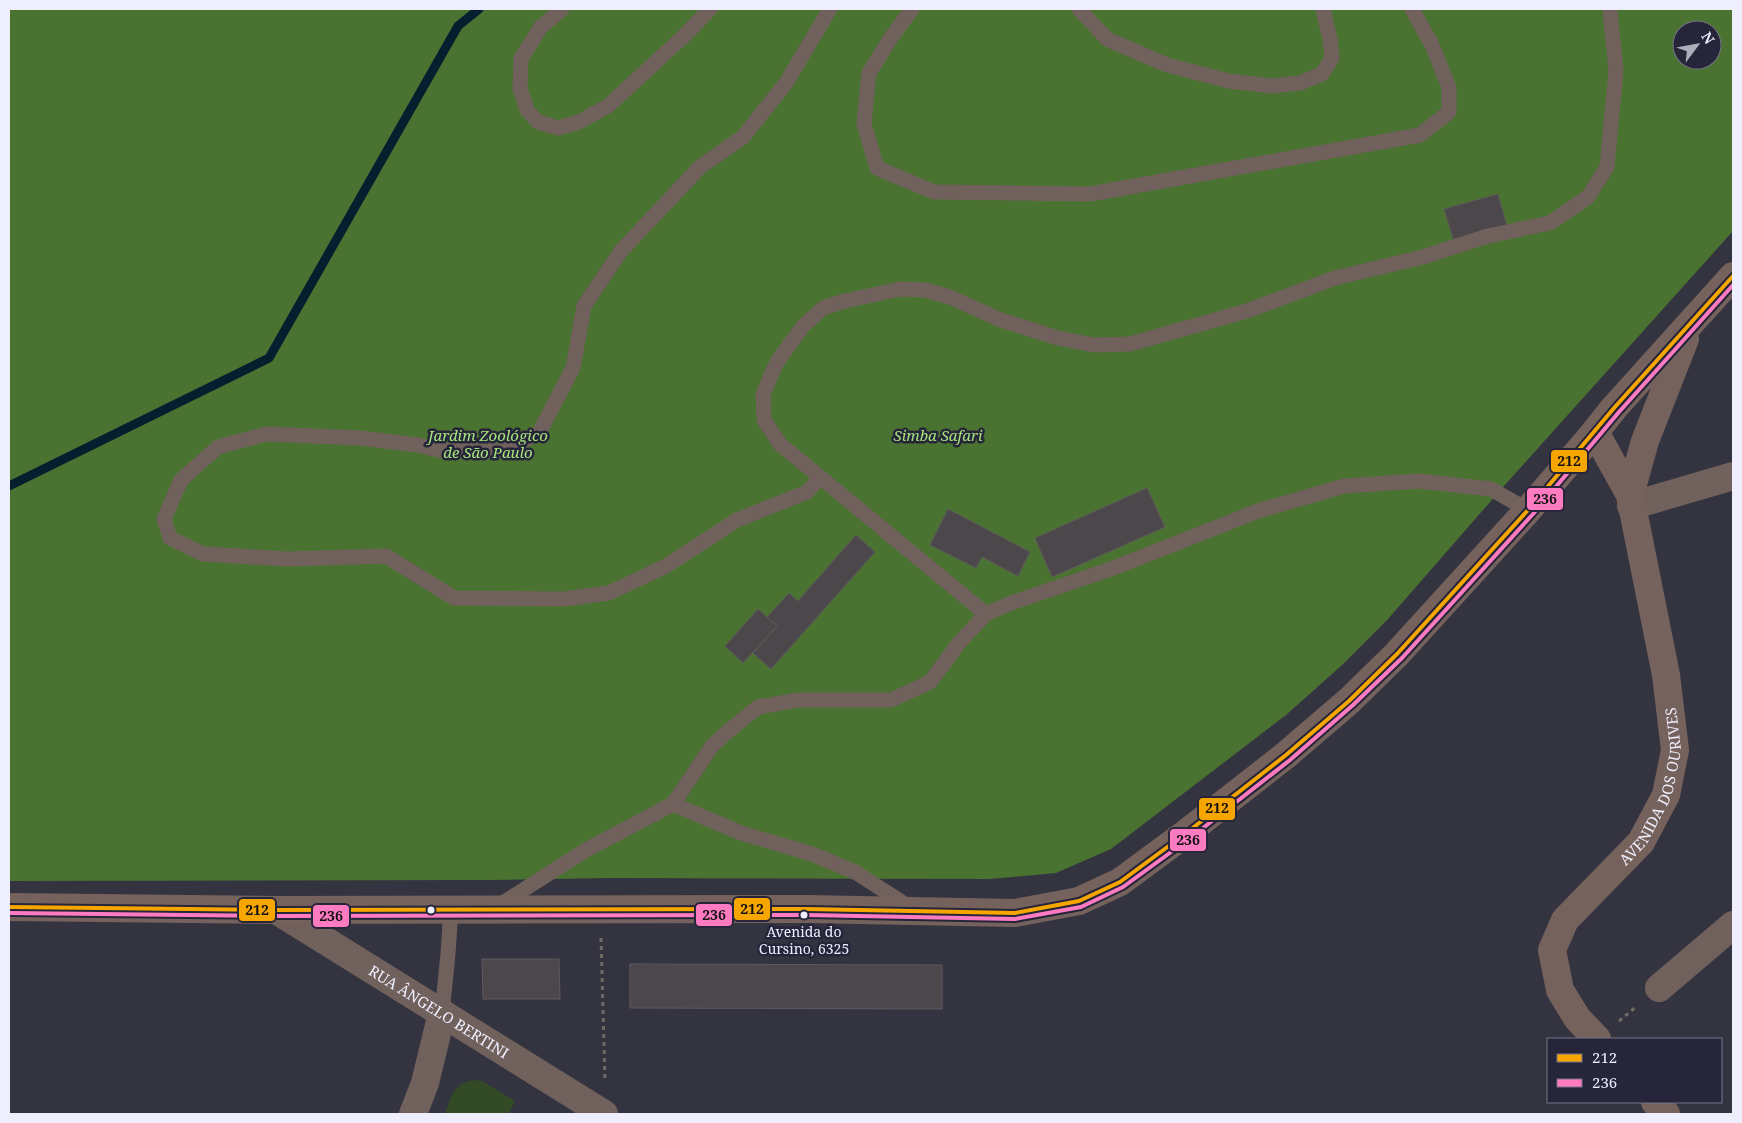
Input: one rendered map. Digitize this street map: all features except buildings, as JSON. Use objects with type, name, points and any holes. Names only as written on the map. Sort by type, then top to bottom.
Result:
[{"type":"main road","points":[[9,907],[276,910],[807,909],[1015,912],[1079,901],[1120,882],[1286,755],[1350,701],[1397,654],[1528,510],[1614,408],[1733,276]]},
{"type":"main road","name":"AVENIDA DOS OURIVES","points":[[1631,501],[1645,441],[1692,321]]},
{"type":"main road","name":"AVENIDA DOS OURIVES","points":[[1595,432],[1631,501],[1666,675],[1675,750],[1666,795],[1641,842],[1565,920],[1552,950],[1560,990],[1577,1018],[1595,1038]]},
{"type":"main road","points":[[1656,1103],[1666,1114]]},
{"type":"street","points":[[1631,501],[1733,476]]},
{"type":"street","name":"RUA ÂNGELO BERTINI","points":[[276,910],[604,1114]]},
{"type":"street","points":[[1659,988],[1733,925]]},
{"type":"street","points":[[413,1114],[425,1083],[442,1013]]},
{"type":"lane","points":[[562,9],[540,28],[521,59],[520,88],[527,110],[538,122],[558,128],[579,122],[608,106],[685,36],[710,9]]},
{"type":"lane","points":[[820,478],[807,492],[737,520],[666,566],[609,593],[564,599],[454,598],[386,556],[288,560],[203,554],[170,538],[164,519],[181,480],[218,447],[266,434],[360,438],[418,445],[438,450],[503,451],[539,433],[573,368],[584,306],[616,258],[667,200],[700,167],[742,137],[786,83],[830,9]]},
{"type":"lane","points":[[912,9],[890,39],[869,73],[864,124],[877,168],[934,192],[1090,194],[1420,135],[1449,112],[1449,87],[1432,45],[1412,9]]},
{"type":"lane","points":[[1079,9],[1107,39],[1167,65],[1228,81],[1272,86],[1300,84],[1322,74],[1332,58],[1323,9]]},
{"type":"lane","points":[[986,614],[780,444],[764,420],[763,394],[776,362],[802,326],[823,308],[845,301],[900,289],[924,290],[950,297],[998,319],[1058,338],[1094,345],[1130,344],[1247,311],[1335,278],[1423,258],[1488,236],[1550,223],[1588,197],[1608,166],[1616,71],[1610,9]]},
{"type":"lane","points":[[494,909],[586,850],[673,804],[712,746],[758,707],[798,700],[891,700],[930,682],[959,643],[986,614],[1011,603],[1111,569],[1258,511],[1344,486],[1420,481],[1491,489],[1528,510]]},
{"type":"lane","points":[[673,804],[742,833],[812,854],[855,872],[916,911]]},
{"type":"lane","points":[[442,1013],[450,909]]},
{"type":"path","points":[[600,910],[606,1085]]},
{"type":"path","points":[[1597,1038],[1659,988]]},
{"type":"green space","name":"Jardim Zoológico de São Paulo","points":[[9,9],[1733,9],[1733,231],[1504,486],[1388,619],[1341,666],[1286,715],[1111,849],[1056,873],[990,879],[610,878],[9,881]]},
{"type":"green space","points":[[473,1080],[482,1081],[515,1101],[509,1114],[445,1114],[451,1096],[457,1088]]},
{"type":"waterway","points":[[9,486],[269,358],[458,26],[479,9]]},
{"type":"transit line","name":"212","points":[[9,907],[276,910],[807,909],[1015,913],[1079,901],[1120,882],[1185,834],[1286,755],[1349,701],[1397,654],[1528,510],[1614,408],[1733,276]]},
{"type":"transit line","name":"236","points":[[9,913],[276,916],[807,915],[1015,919],[1081,907],[1123,887],[1189,839],[1290,760],[1353,705],[1402,658],[1533,514],[1619,412],[1733,285]]},
{"type":"place","name":"Avenida do Cursino, 6325","points":[[804,915]]},
{"type":"park label","name":"Simba Safari","points":[[938,435]]}]
